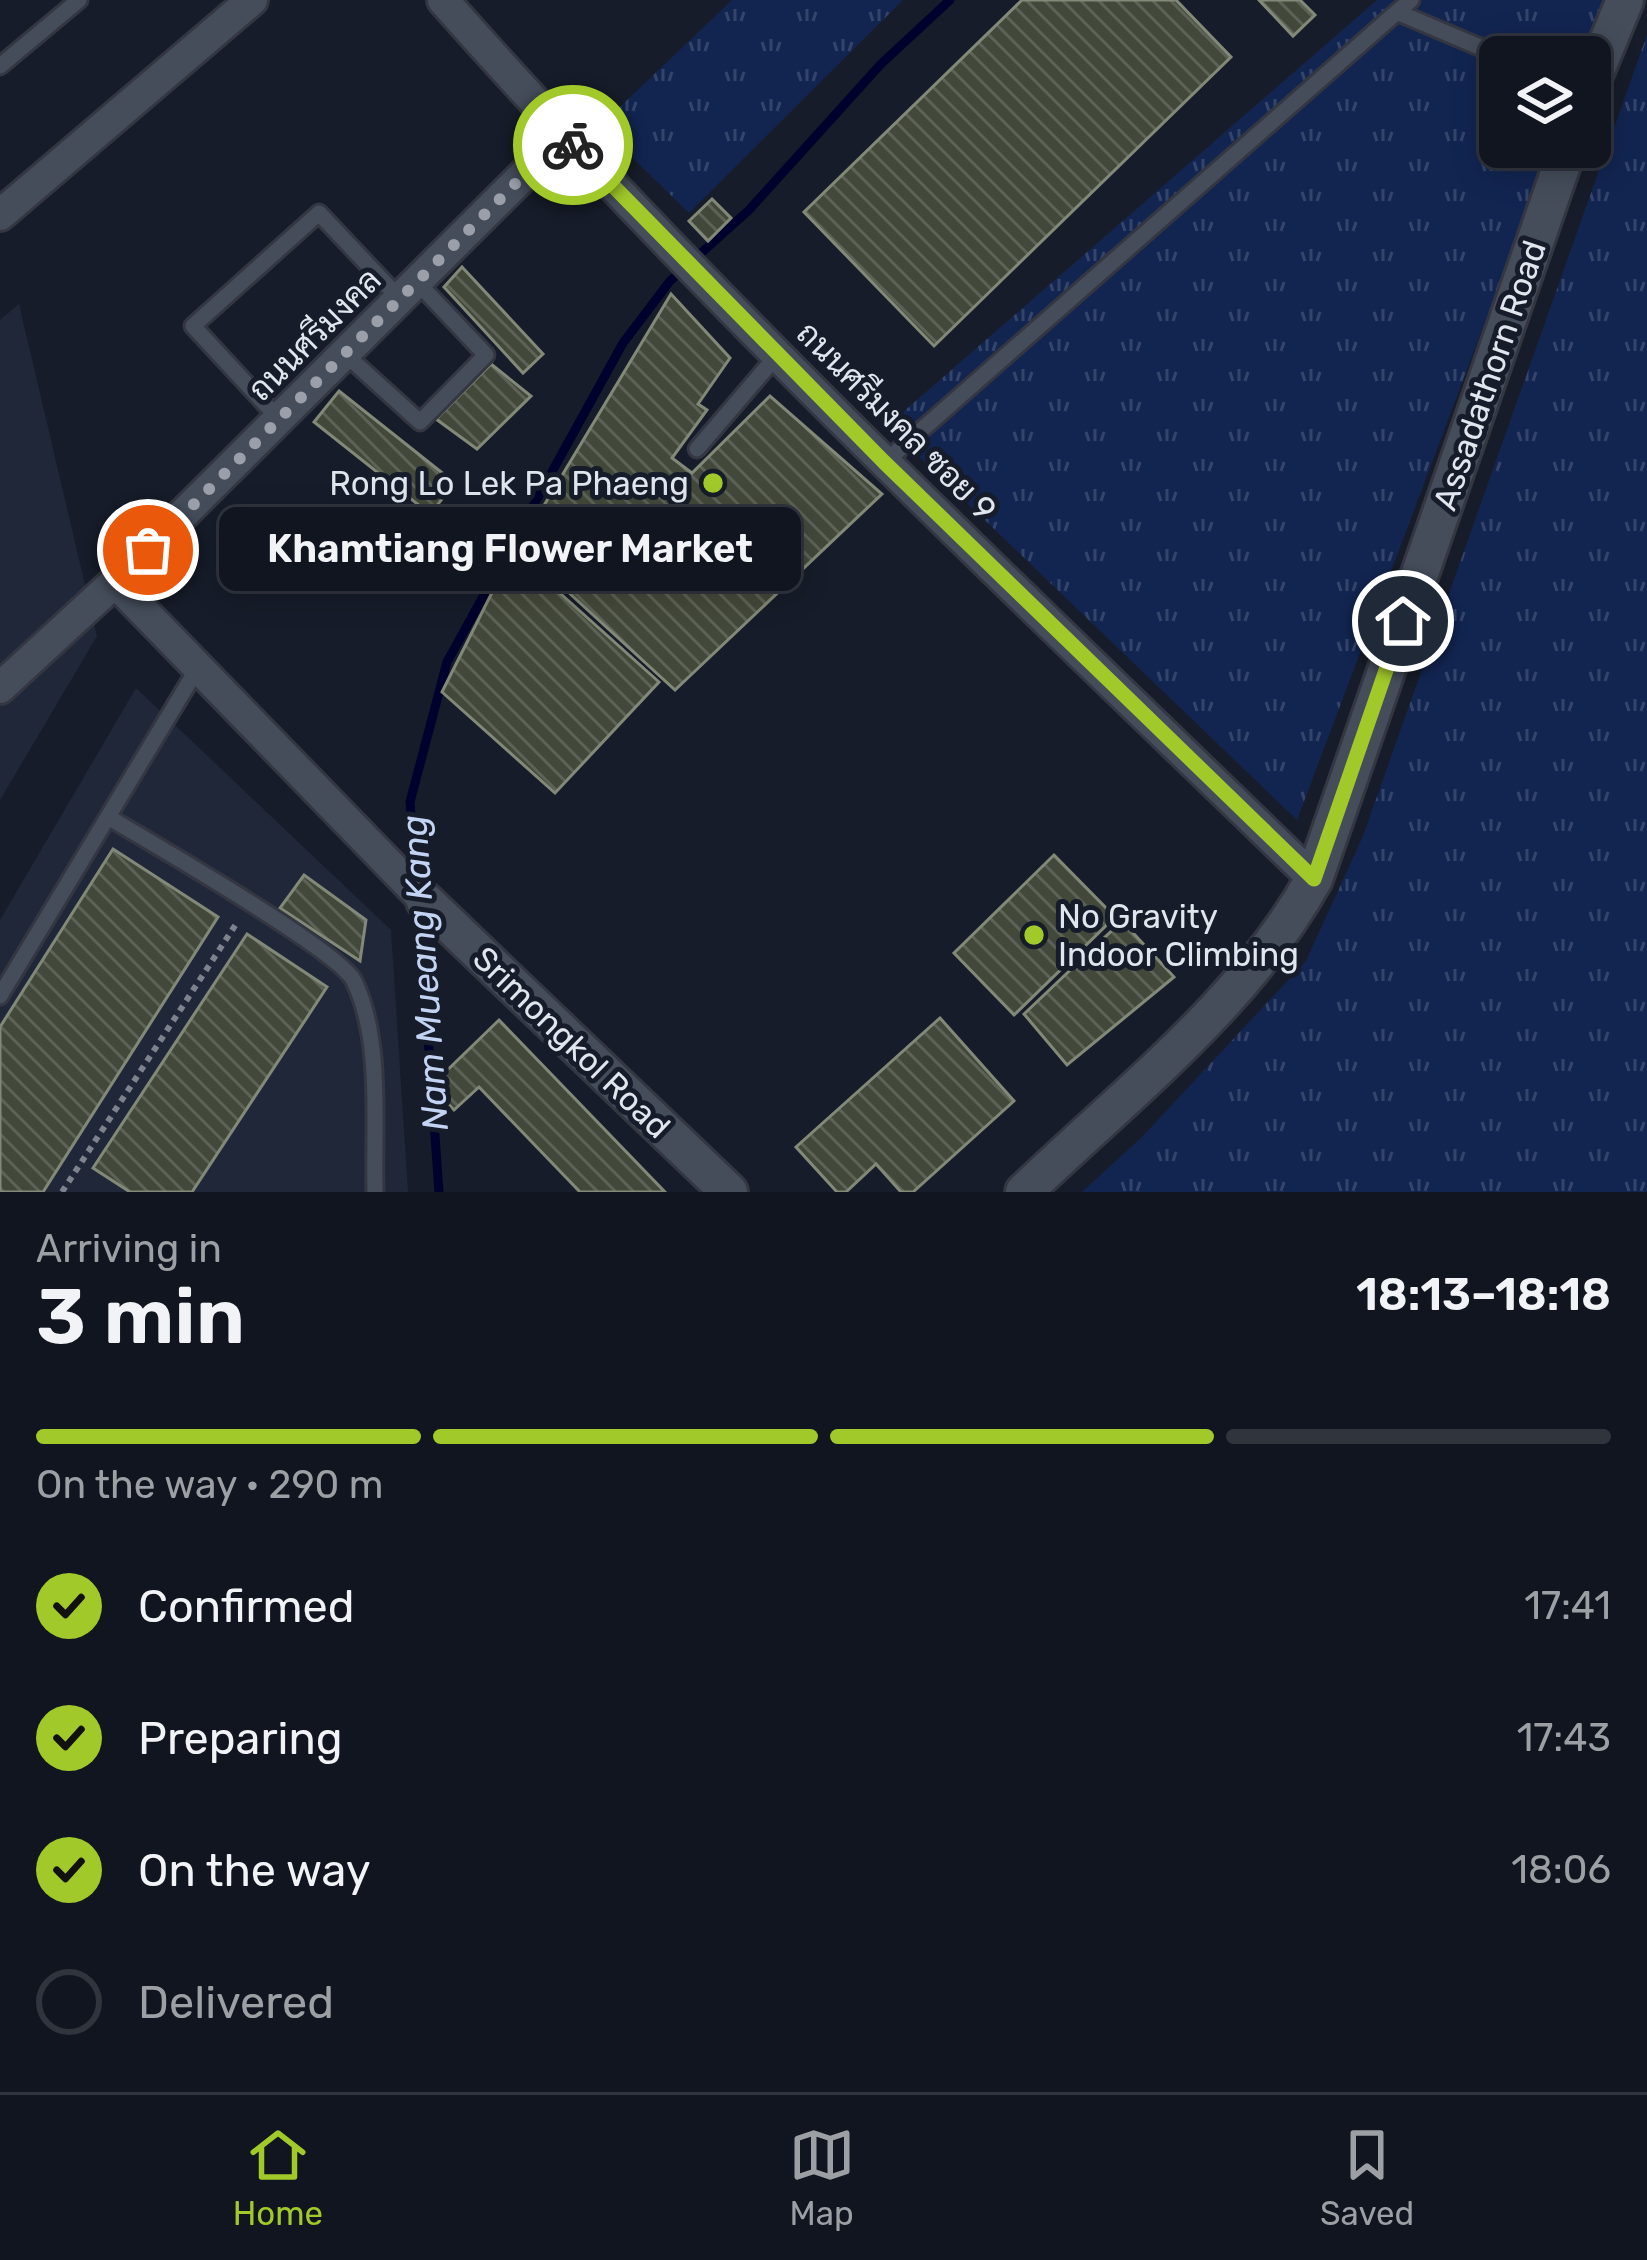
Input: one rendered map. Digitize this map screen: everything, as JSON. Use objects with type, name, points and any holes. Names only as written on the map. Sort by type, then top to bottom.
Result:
[{"type":"street","points":[[0,215],[252,0]]},
{"type":"street","name":"ถนนศรีมงคล ซอย 9","points":[[443,0],[563,136],[884,462],[1314,879]]},
{"type":"street","points":[[1610,36],[1625,0]]},
{"type":"street","name":"ถนนศรีมงคล","points":[[0,688],[115,582],[563,136]]},
{"type":"street","name":"Assadathorn Road","points":[[1024,1192],[1246,979],[1286,928],[1314,879],[1561,168]]},
{"type":"street","name":"Srimongkol Road","points":[[115,582],[380,859],[729,1192]]},
{"type":"lane","points":[[0,66],[79,0]]},
{"type":"lane","points":[[884,462],[1411,0]]},
{"type":"lane","points":[[1397,12],[1479,47]]},
{"type":"lane","points":[[279,419],[193,326],[319,214],[486,356],[420,422],[345,353]]},
{"type":"lane","points":[[697,448],[778,353]]},
{"type":"lane","points":[[0,995],[197,668]]},
{"type":"lane","points":[[108,818],[250,903],[353,977],[369,1037],[375,1192]]},
{"type":"path","points":[[62,1192],[250,903]]},
{"type":"shaded area","points":[[19,304],[97,636],[0,800],[0,320]]},
{"type":"shaded area","points":[[136,688],[391,930],[408,1192],[0,1192],[0,920]]},
{"type":"green space","points":[[732,0],[903,0],[689,213],[600,126]]},
{"type":"green space","points":[[1377,0],[1606,0],[1593,36],[1479,36],[1479,168],[1543,168],[1297,820],[887,426]]},
{"type":"green space","points":[[1647,35],[1647,1192],[1082,1192],[1142,1137],[1306,961],[1363,836],[1600,168],[1611,168],[1611,137]]},
{"type":"building","points":[[1022,0],[1176,0],[1231,57],[934,346],[804,212]]},
{"type":"building","points":[[1259,0],[1300,0],[1315,15],[1293,36]]},
{"type":"building","points":[[712,199],[731,218],[708,241],[689,221]]},
{"type":"building","points":[[462,267],[543,354],[523,373],[444,287]]},
{"type":"building","name":"Rong Lo Lek Pa Phaeng","points":[[671,294],[730,358],[698,404],[707,410],[672,458],[692,473],[770,396],[882,494],[675,690],[519,547]]},
{"type":"building","points":[[491,364],[531,396],[477,449],[436,419]]},
{"type":"building","points":[[339,391],[455,483],[430,514],[314,422]]},
{"type":"building","points":[[513,551],[659,682],[555,793],[442,692]]},
{"type":"building","points":[[113,849],[218,917],[43,1192],[0,1192],[0,1027]]},
{"type":"building","name":"No Gravity Indoor Climbing","points":[[1054,855],[1115,917],[1014,1015],[954,953]]},
{"type":"building","points":[[304,875],[366,920],[360,961],[280,908]]},
{"type":"building","points":[[1122,921],[1174,977],[1067,1065],[1024,1014]]},
{"type":"building","points":[[247,934],[327,987],[192,1192],[130,1192],[93,1168]]},
{"type":"building","points":[[940,1018],[1014,1101],[913,1192],[901,1192],[876,1164],[846,1192],[837,1192],[796,1147]]},
{"type":"building","points":[[499,1020],[665,1192],[580,1192],[479,1087],[454,1110],[431,1086]]},
{"type":"waterway","name":"Nam Mueang Kang","points":[[416,882],[410,802],[447,662],[623,343],[670,281],[749,210],[881,64],[950,0]]},
{"type":"waterway","name":"Nam Mueang Kang","points":[[419,910],[439,1192]]},
{"type":"way so far","points":[[148,550],[563,136],[573,145]]},
{"type":"place","name":"Rong Lo Lek Pa Phaeng","points":[[713,483]]},
{"type":"place","name":"Khamtiang Flower Market","points":[[148,550]]},
{"type":"place","name":"No Gravity Indoor Climbing","points":[[1034,935]]},
{"type":"route","points":[[573,145],[884,462],[1314,879],[1403,621]]}]
